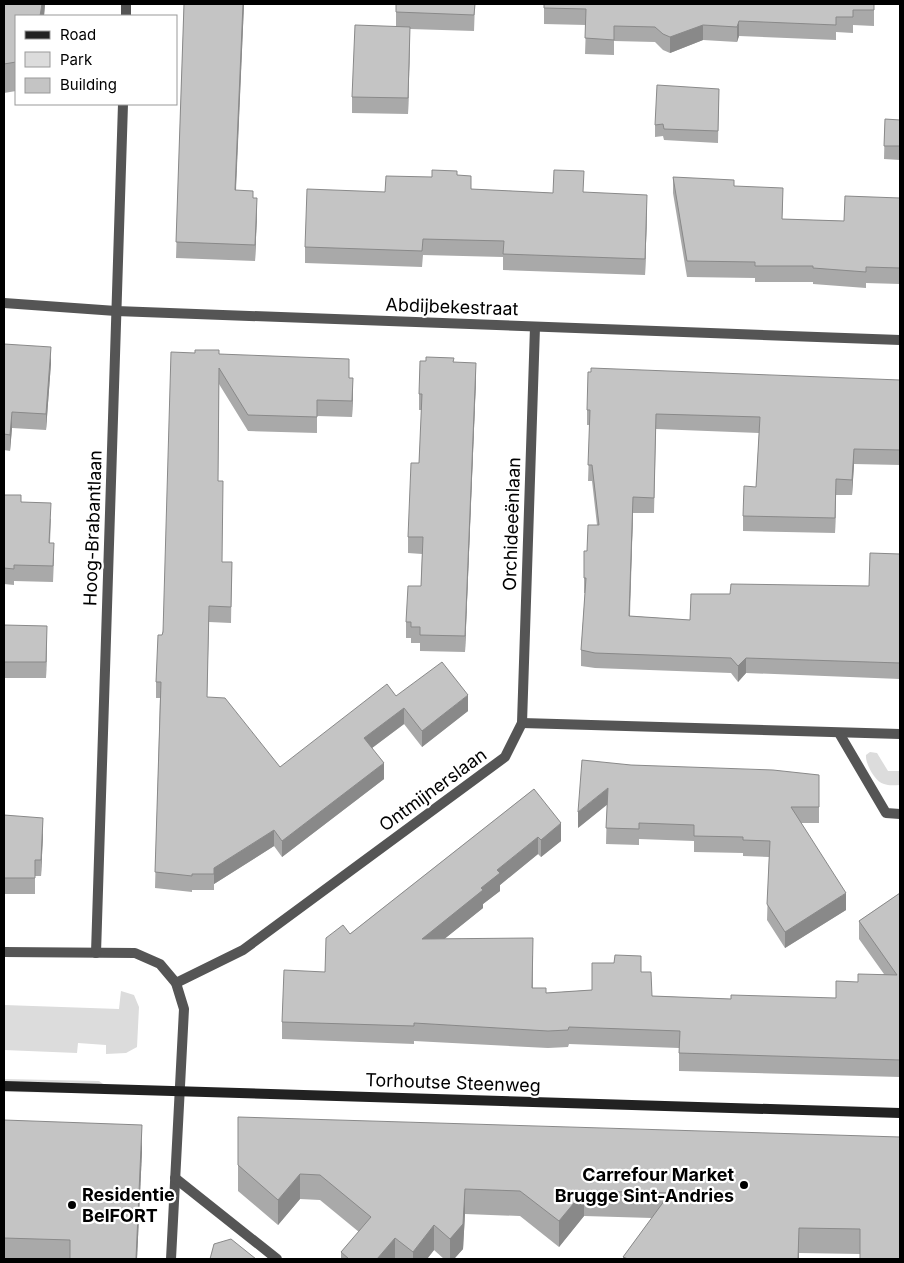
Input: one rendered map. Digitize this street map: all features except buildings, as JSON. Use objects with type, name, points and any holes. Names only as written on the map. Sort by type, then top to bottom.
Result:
[{"type":"main road","name":"Torhoutse Steenweg","points":[[4,1086],[179,1092],[280,1093],[900,1114]]},
{"type":"street","name":"Hoog-Brabantlaan","points":[[96,953],[123,105]]},
{"type":"street","name":"Abdijbekestraat","points":[[4,303],[116,311],[900,340]]},
{"type":"street","name":"Orchideeënlaan","points":[[522,723],[535,327]]},
{"type":"street","points":[[522,723],[900,734]]},
{"type":"street","name":"Ontmijnerslaan","points":[[176,983],[244,950],[505,757],[522,723]]},
{"type":"street","points":[[839,732],[886,813],[900,814]]},
{"type":"street","points":[[4,952],[136,953],[160,964],[176,983],[184,1009],[171,1259]]},
{"type":"street","points":[[175,1178],[277,1259]]},
{"type":"green space","points":[[870,752],[877,753],[888,771],[900,771],[900,785],[886,785],[877,780],[867,763],[866,755]]},
{"type":"green space","points":[[121,991],[134,995],[139,1007],[137,1047],[126,1053],[106,1054],[106,1045],[78,1043],[77,1053],[4,1050],[4,1005],[119,1009]]},
{"type":"green space","points":[[4,1079],[99,1081],[103,1084],[102,1093],[4,1092]]},
{"type":"place","name":"Carrefour Market Brugge Sint-Andries","points":[[744,1185]]},
{"type":"place","name":"Residentie BelFORT","points":[[72,1205]]}]
